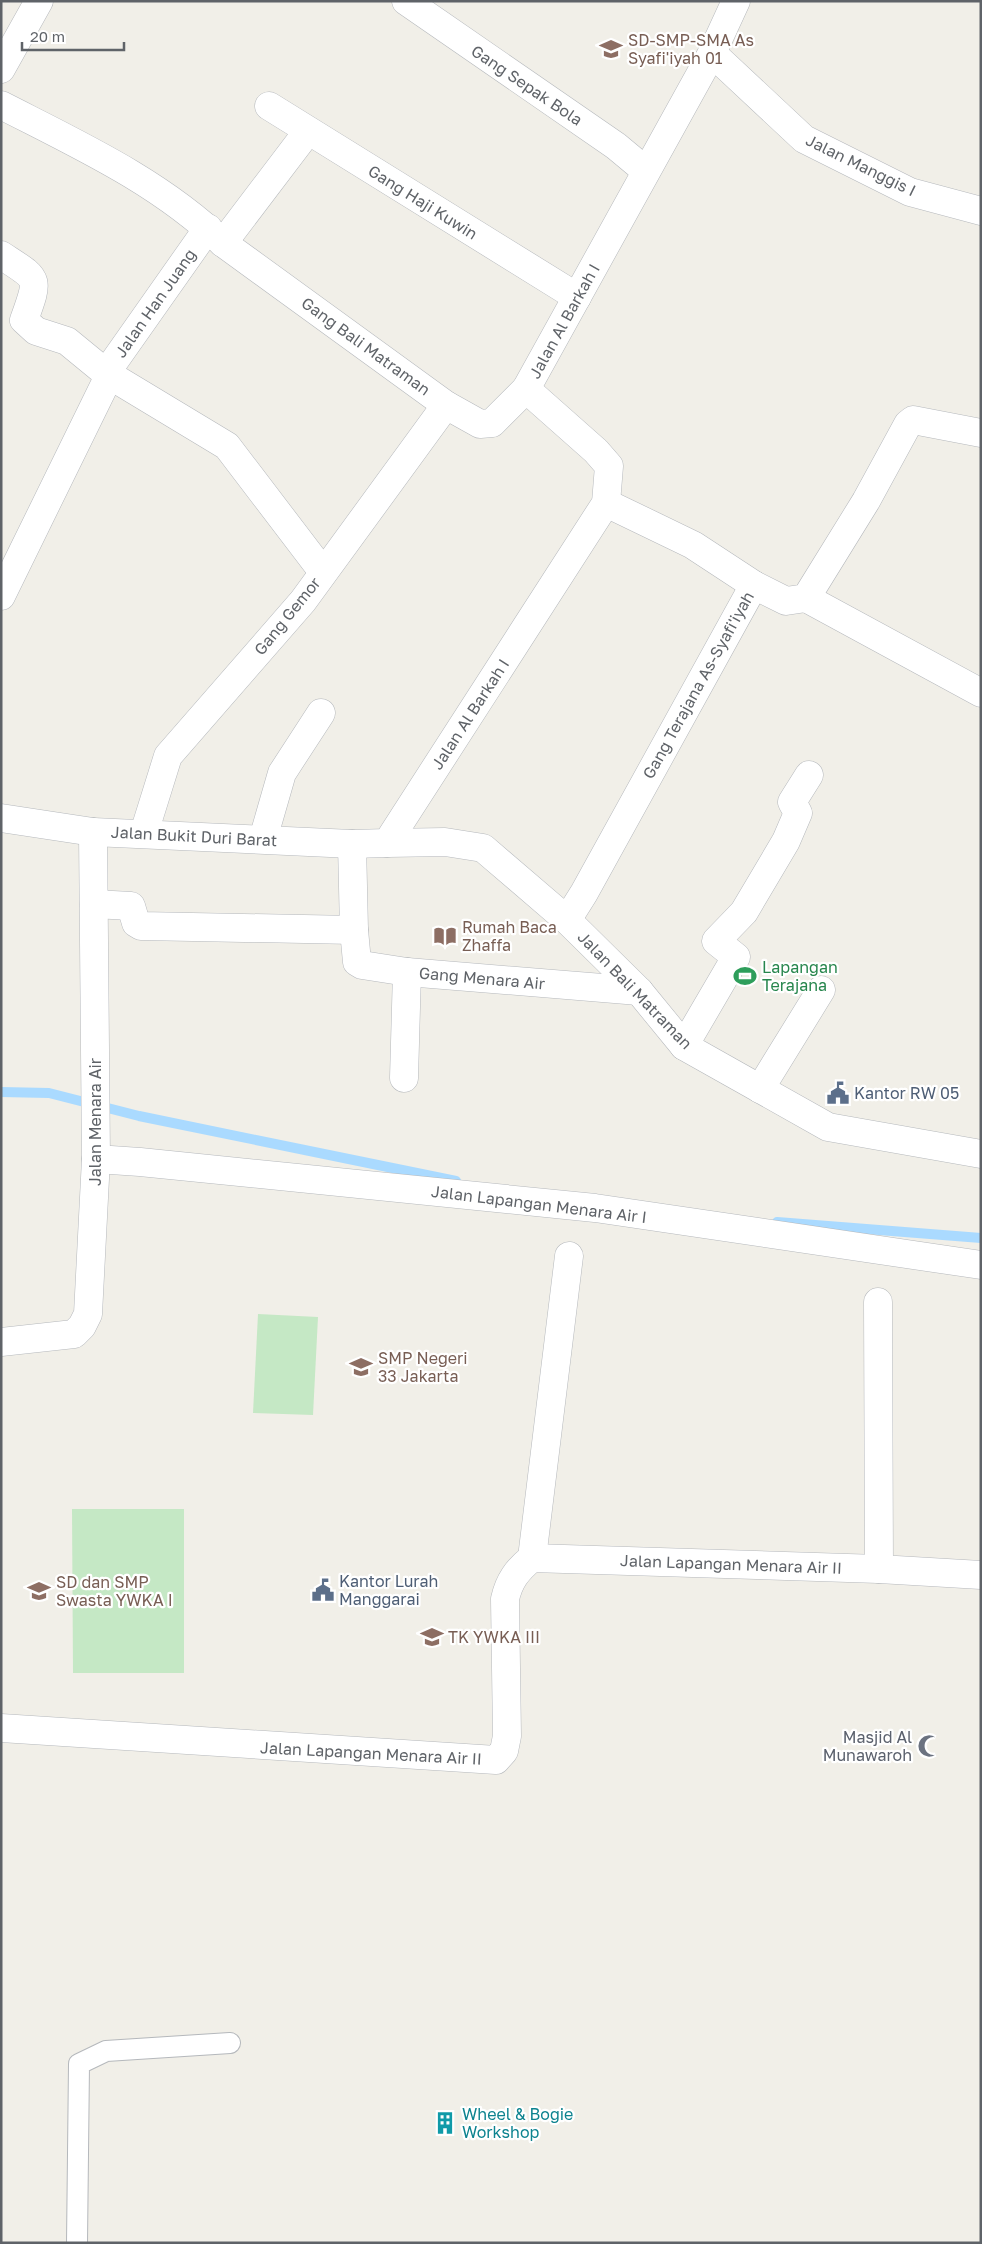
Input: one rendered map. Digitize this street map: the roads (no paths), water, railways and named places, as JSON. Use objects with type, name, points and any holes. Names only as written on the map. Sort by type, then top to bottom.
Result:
[{"type":"street","points":[[1,69],[38,1]]},
{"type":"street","name":"Gang Sepak Bola","points":[[406,1],[616,146],[646,171]]},
{"type":"street","name":"Jalan Al Barkah I","points":[[387,843],[606,503],[610,466],[596,451],[526,389],[712,54],[736,1]]},
{"type":"street","name":"Jalan Manggis I","points":[[712,54],[804,139],[910,192],[981,211]]},
{"type":"street","points":[[1,105],[130,171],[215,235]]},
{"type":"street","name":"Gang Haji Kuwin","points":[[269,106],[577,298]]},
{"type":"street","name":"Jalan Han Juang","points":[[1,596],[106,382],[106,373],[215,235],[308,131]]},
{"type":"street","name":"Gang Bali Matraman","points":[[215,235],[446,405],[480,424],[492,423],[526,389]]},
{"type":"street","points":[[1,254],[34,280],[36,288],[24,320],[36,331],[67,340],[106,373],[227,446],[323,572]]},
{"type":"street","name":"Gang Gemor","points":[[144,833],[168,756],[303,601],[446,405]]},
{"type":"street","points":[[981,433],[921,420],[913,420],[908,424],[866,501],[806,598],[981,693]]},
{"type":"street","points":[[606,503],[693,544],[754,585]]},
{"type":"street","name":"Gang Terajana As-Syafi'iyah","points":[[567,920],[584,893],[754,585],[786,601],[806,598]]},
{"type":"street","points":[[263,839],[282,773],[321,712]]},
{"type":"street","points":[[684,1046],[736,957],[716,941],[744,912],[786,842],[798,813],[792,802],[809,775]]},
{"type":"street","name":"Jalan Bukit Duri Barat","points":[[1,818],[93,832],[352,844],[387,843]]},
{"type":"street","name":"Jalan Menara Air","points":[[1,1342],[74,1334],[82,1326],[88,1314],[96,1160],[93,832]]},
{"type":"street","name":"Jalan Bali Matraman","points":[[387,843],[445,842],[483,848],[567,920],[639,991],[684,1046],[828,1127],[981,1154]]},
{"type":"street","name":"Gang Menara Air","points":[[352,844],[354,930],[358,962],[362,965],[407,972],[639,991]]},
{"type":"street","points":[[94,904],[131,906],[136,923],[141,926],[354,930]]},
{"type":"street","points":[[404,1078],[407,972]]},
{"type":"street","points":[[760,1089],[821,990]]},
{"type":"street","name":"Jalan Lapangan Menara Air I","points":[[96,1160],[140,1162],[595,1208],[981,1265]]},
{"type":"street","points":[[532,1558],[569,1256]]},
{"type":"street","points":[[878,1302],[879,1569]]},
{"type":"street","name":"Jalan Lapangan Menara Air II","points":[[1,1728],[496,1760],[504,1751],[507,1736],[505,1599],[508,1587],[518,1569],[532,1558],[879,1569],[981,1575]]},
{"type":"lane","points":[[77,2243],[79,2064],[106,2051],[230,2043]]},
{"type":"waterway","points":[[1,1092],[49,1093],[139,1116],[456,1181]]},
{"type":"waterway","points":[[777,1222],[981,1238]]},
{"type":"place","name":"SD-SMP-SMA As Syafi'iyah 01","points":[[611,49]]},
{"type":"place","name":"Rumah Baca Zhaffa","points":[[445,936]]},
{"type":"place","name":"Lapangan Terajana","points":[[745,976]]},
{"type":"place","name":"Kantor RW 05","points":[[838,1093]]},
{"type":"place","name":"SMP Negeri 33 Jakarta","points":[[361,1367]]},
{"type":"place","name":"Kantor Lurah Manggarai","points":[[323,1590]]},
{"type":"place","name":"SD dan SMP Swasta YWKA I","points":[[39,1591]]},
{"type":"place","name":"TK YWKA III","points":[[432,1637]]},
{"type":"place","name":"Masjid Al Munawaroh","points":[[929,1746]]},
{"type":"place","name":"Wheel & Bogie Workshop","points":[[445,2123]]}]
